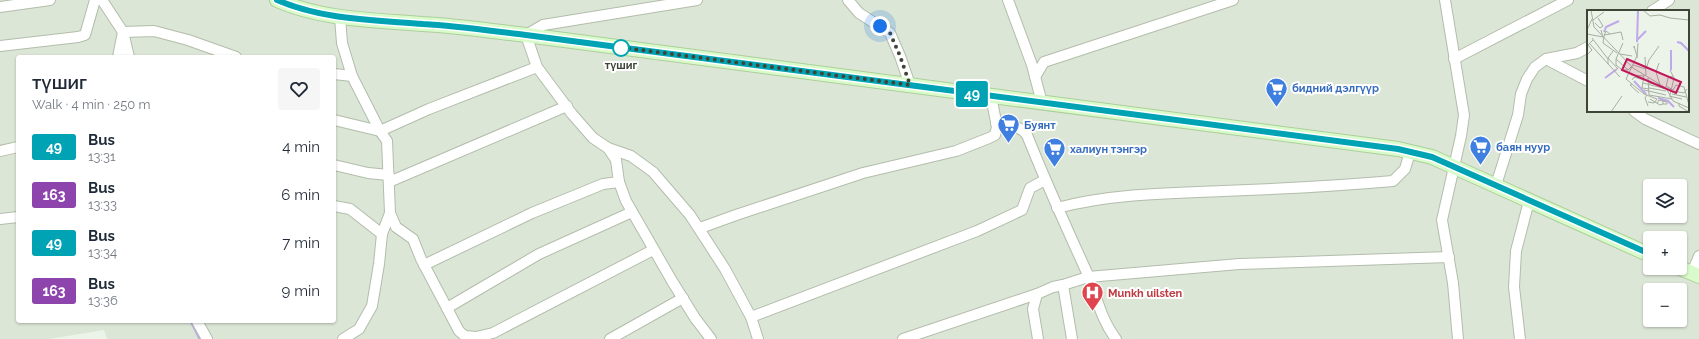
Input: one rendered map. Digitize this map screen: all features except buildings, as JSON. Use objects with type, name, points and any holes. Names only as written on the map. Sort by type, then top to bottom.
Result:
[{"type":"main road","points":[[278,0],[309,11],[340,17],[439,25],[526,35],[1398,149],[1432,157],[1454,166],[1643,251]]},
{"type":"street","points":[[0,7],[50,0]]},
{"type":"street","points":[[0,46],[80,37],[85,35],[95,0]]},
{"type":"street","points":[[102,0],[123,32],[129,55]]},
{"type":"street","points":[[697,0],[543,25],[526,35],[537,67],[566,106],[593,138],[608,148],[631,156],[653,172],[700,228],[725,269],[751,317],[758,339]]},
{"type":"street","points":[[848,0],[859,13],[890,33],[910,85]]},
{"type":"street","points":[[1008,0],[1035,77],[1042,103]]},
{"type":"street","points":[[1035,77],[1044,62],[1233,0]]},
{"type":"street","points":[[1445,0],[1464,115],[1442,220],[1453,282],[1458,339]]},
{"type":"street","points":[[1454,60],[1568,0]]},
{"type":"street","points":[[1654,10],[1669,0]]},
{"type":"street","points":[[340,17],[342,43],[352,76],[380,131],[387,141],[390,214],[396,227],[413,239],[424,265],[459,331],[464,337],[476,337],[492,333],[653,250]]},
{"type":"street","points":[[123,32],[154,31],[188,40],[230,55]]},
{"type":"street","points":[[118,55],[123,32]]},
{"type":"street","points":[[1496,186],[1518,115],[1521,94],[1527,79],[1535,67],[1546,59],[1577,52],[1587,47]]},
{"type":"street","points":[[1546,59],[1587,80]]},
{"type":"street","points":[[336,120],[380,131],[429,109],[537,67]]},
{"type":"street","points":[[336,74],[352,76]]},
{"type":"street","points":[[700,228],[863,173],[956,151],[995,135],[996,123],[991,96]]},
{"type":"street","points":[[336,165],[389,178],[566,106]]},
{"type":"street","points":[[1635,112],[1645,119],[1699,144]]},
{"type":"street","points":[[996,123],[1013,125],[1027,135],[1057,208],[1088,277],[1106,323],[1116,339]]},
{"type":"street","points":[[0,151],[16,147]]},
{"type":"street","points":[[608,148],[616,160],[619,182],[632,212],[653,250],[710,338]]},
{"type":"street","points":[[1057,208],[1082,202],[1160,194],[1322,187],[1393,181],[1405,169],[1410,152]]},
{"type":"street","points":[[751,317],[976,231],[1013,215],[1022,210],[1030,188],[1045,180]]},
{"type":"street","points":[[424,265],[532,213],[603,184],[619,182]]},
{"type":"street","points":[[1520,339],[1514,287],[1516,251],[1529,201]]},
{"type":"street","points":[[336,206],[350,209],[382,234]]},
{"type":"street","points":[[447,308],[539,254],[632,212]]},
{"type":"street","points":[[343,339],[359,329],[372,306],[382,234],[390,214]]},
{"type":"street","points":[[0,219],[16,217]]},
{"type":"street","points":[[1690,273],[1699,256]]},
{"type":"street","points":[[903,339],[1088,277],[1238,264],[1449,257]]},
{"type":"street","points":[[1063,285],[1072,339]]},
{"type":"street","points":[[1037,294],[1033,310],[1038,339]]},
{"type":"street","points":[[610,339],[683,298]]},
{"type":"street","points":[[198,323],[207,339]]},
{"type":"shaded area","points":[[0,0],[1699,0],[1699,339],[107,339],[104,330],[49,339],[0,339]]},
{"type":"waterway","points":[[192,323],[200,339]]},
{"type":"bus line","name":"49","points":[[277,0],[309,11],[340,17],[439,25],[526,35],[1398,149],[1432,157],[1643,251]]},
{"type":"place","name":"түшиг","points":[[621,48]]},
{"type":"place","name":"бидний дэлгүүр","points":[[1277,108]]},
{"type":"place","name":"Буянт","points":[[1009,144]]},
{"type":"place","name":"баян нуур","points":[[1480,166]]},
{"type":"place","name":"халиун тэнгэр","points":[[1055,168]]},
{"type":"place","name":"Munkh uilsten","points":[[1092,312]]},
{"type":"route","points":[[621,48],[618,47],[910,85],[890,33],[880,26]]}]
